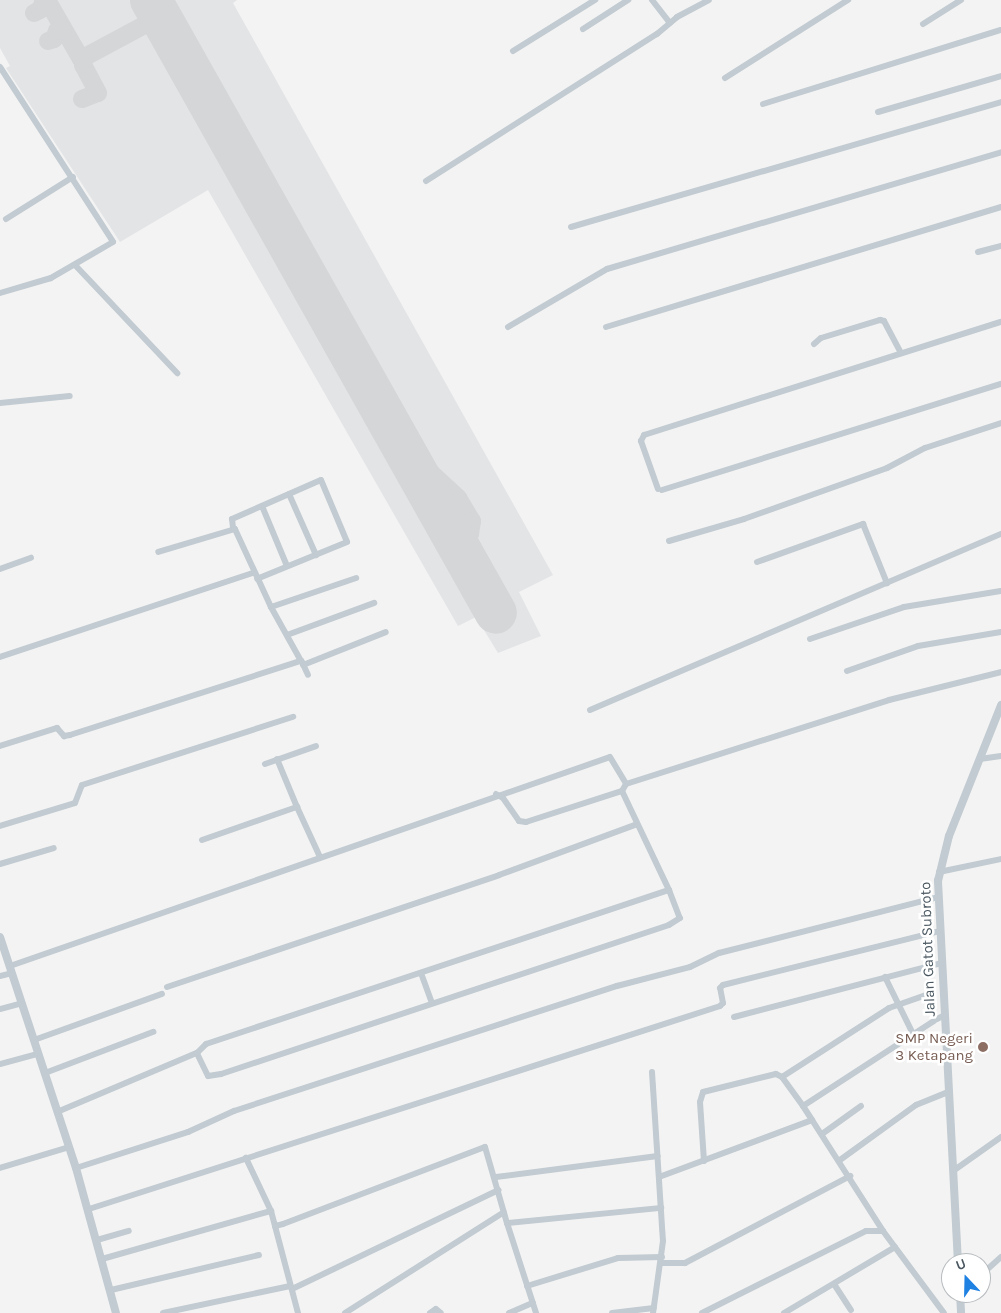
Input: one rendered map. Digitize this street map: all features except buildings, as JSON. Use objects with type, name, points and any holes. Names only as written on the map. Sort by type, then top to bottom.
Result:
[{"type":"street","points":[[513,51],[595,0]]},
{"type":"street","points":[[583,29],[628,0]]},
{"type":"street","points":[[652,0],[670,23]]},
{"type":"street","points":[[426,181],[670,23],[709,0]]},
{"type":"street","points":[[725,78],[848,0]]},
{"type":"street","points":[[923,24],[961,0]]},
{"type":"street","points":[[763,104],[1001,30]]},
{"type":"street","points":[[0,67],[113,242],[76,265],[41,282],[0,293]]},
{"type":"street","points":[[878,112],[1001,76]]},
{"type":"street","points":[[571,227],[1001,102]]},
{"type":"street","points":[[508,327],[607,269],[1001,152]]},
{"type":"street","points":[[6,219],[72,177]]},
{"type":"street","points":[[606,327],[1001,207]]},
{"type":"street","points":[[978,252],[1001,246]]},
{"type":"street","points":[[76,265],[177,374]]},
{"type":"street","points":[[814,344],[821,338],[880,320],[884,321],[901,353]]},
{"type":"street","points":[[1001,322],[644,435],[641,441],[660,489],[1001,384]]},
{"type":"street","points":[[0,404],[70,396]]},
{"type":"street","points":[[669,541],[744,519],[887,468],[925,448],[1001,423]]},
{"type":"street","points":[[0,657],[255,576],[286,566],[347,542],[321,480],[232,519],[233,528],[255,576],[308,675]]},
{"type":"street","points":[[289,494],[316,554]]},
{"type":"street","points":[[262,506],[286,566]]},
{"type":"street","points":[[757,562],[863,524],[887,583]]},
{"type":"street","points":[[158,552],[233,528]]},
{"type":"street","points":[[590,710],[1001,534]]},
{"type":"street","points":[[0,569],[31,558]]},
{"type":"street","points":[[271,607],[356,578]]},
{"type":"street","points":[[810,639],[904,607],[1001,591]]},
{"type":"street","points":[[287,634],[374,603]]},
{"type":"street","points":[[0,746],[57,728],[64,736],[70,735],[302,663],[386,632]]},
{"type":"street","points":[[847,671],[918,646],[1001,632]]},
{"type":"street","points":[[494,794],[503,798],[519,820],[526,822],[622,791],[626,784],[889,700],[1001,672]]},
{"type":"street","name":"Jalan Gatot Subroto","points":[[957,1253],[949,1092],[939,1018],[944,992],[939,872],[949,836],[1001,705]]},
{"type":"street","points":[[0,826],[75,803],[82,785],[293,717]]},
{"type":"street","points":[[265,764],[316,746]]},
{"type":"street","points":[[980,759],[1001,756]]},
{"type":"street","points":[[0,976],[11,969],[494,794],[610,757],[626,784]]},
{"type":"street","points":[[277,760],[320,857]]},
{"type":"street","points":[[197,1053],[206,1074],[214,1076],[675,922],[680,916],[669,890],[635,825],[622,791]]},
{"type":"street","points":[[202,840],[297,807]]},
{"type":"street","points":[[167,987],[490,878],[635,825]]},
{"type":"street","points":[[0,864],[54,848]]},
{"type":"street","points":[[939,872],[1001,859]]},
{"type":"street","points":[[57,1112],[197,1053],[206,1044],[669,890]]},
{"type":"street","points":[[76,1168],[188,1132],[234,1112],[617,986],[690,967],[719,953],[939,897]]},
{"type":"street","points":[[89,1209],[720,1006],[723,1003],[720,988],[723,985],[940,932]]},
{"type":"street","points":[[0,937],[89,1209],[116,1313]]},
{"type":"street","points":[[734,1018],[942,963]]},
{"type":"street","points":[[421,973],[432,1003]]},
{"type":"street","points":[[884,977],[913,1034]]},
{"type":"street","points":[[782,1077],[897,1004],[944,992]]},
{"type":"street","points":[[34,1040],[162,994]]},
{"type":"street","points":[[0,1009],[22,1003]]},
{"type":"street","points":[[802,1106],[939,1018]]},
{"type":"street","points":[[44,1073],[153,1032]]},
{"type":"street","points":[[0,1064],[38,1054]]},
{"type":"street","points":[[612,1313],[653,1311],[662,1260],[661,1208],[652,1072]]},
{"type":"street","points":[[704,1160],[700,1102],[703,1092],[773,1073],[782,1077],[840,1160],[883,1230],[944,1313]]},
{"type":"street","points":[[840,1160],[916,1105],[949,1092]]},
{"type":"street","points":[[822,1134],[861,1106]]},
{"type":"street","points":[[659,1177],[812,1120]]},
{"type":"street","points":[[953,1171],[1001,1137]]},
{"type":"street","points":[[0,1168],[69,1146]]},
{"type":"street","points":[[275,1226],[485,1147],[496,1177],[507,1223],[536,1313]]},
{"type":"street","points":[[496,1177],[658,1156]]},
{"type":"street","points":[[246,1158],[271,1212],[298,1313]]},
{"type":"street","points":[[528,1286],[618,1258],[685,1263],[850,1176]]},
{"type":"street","points":[[163,1313],[291,1288],[499,1190]]},
{"type":"street","points":[[507,1223],[661,1208]]},
{"type":"street","points":[[102,1259],[271,1212]]},
{"type":"street","points":[[345,1313],[504,1212]]},
{"type":"street","points":[[702,1313],[866,1231],[883,1230]]},
{"type":"street","points":[[97,1240],[128,1231]]},
{"type":"street","points":[[784,1313],[895,1247]]},
{"type":"street","points":[[111,1290],[260,1255]]},
{"type":"street","points":[[991,1266],[1001,1257]]},
{"type":"street","points":[[834,1284],[850,1312]]},
{"type":"street","points":[[509,1313],[533,1303]]},
{"type":"street","points":[[430,1313],[436,1309],[441,1313]]},
{"type":"shaded area","points":[[0,0],[237,0],[233,3],[553,575],[519,592],[541,636],[498,653],[476,617],[458,626],[208,190],[120,242],[6,68],[10,66],[0,48]]},
{"type":"taxiway","points":[[47,0],[81,59],[152,21],[157,11]]},
{"type":"taxiway","points":[[34,13],[40,10],[43,3],[48,2]]},
{"type":"taxiway","points":[[48,41],[54,39],[57,31],[63,30]]},
{"type":"taxiway","points":[[82,99],[98,93],[83,65],[84,59]]},
{"type":"taxiway","points":[[403,447],[458,498],[472,521],[470,534],[457,543]]},
{"type":"runway","points":[[151,0],[496,613]]},
{"type":"place","name":"SMP Negeri 3 Ketapang","points":[[983,1047]]}]
